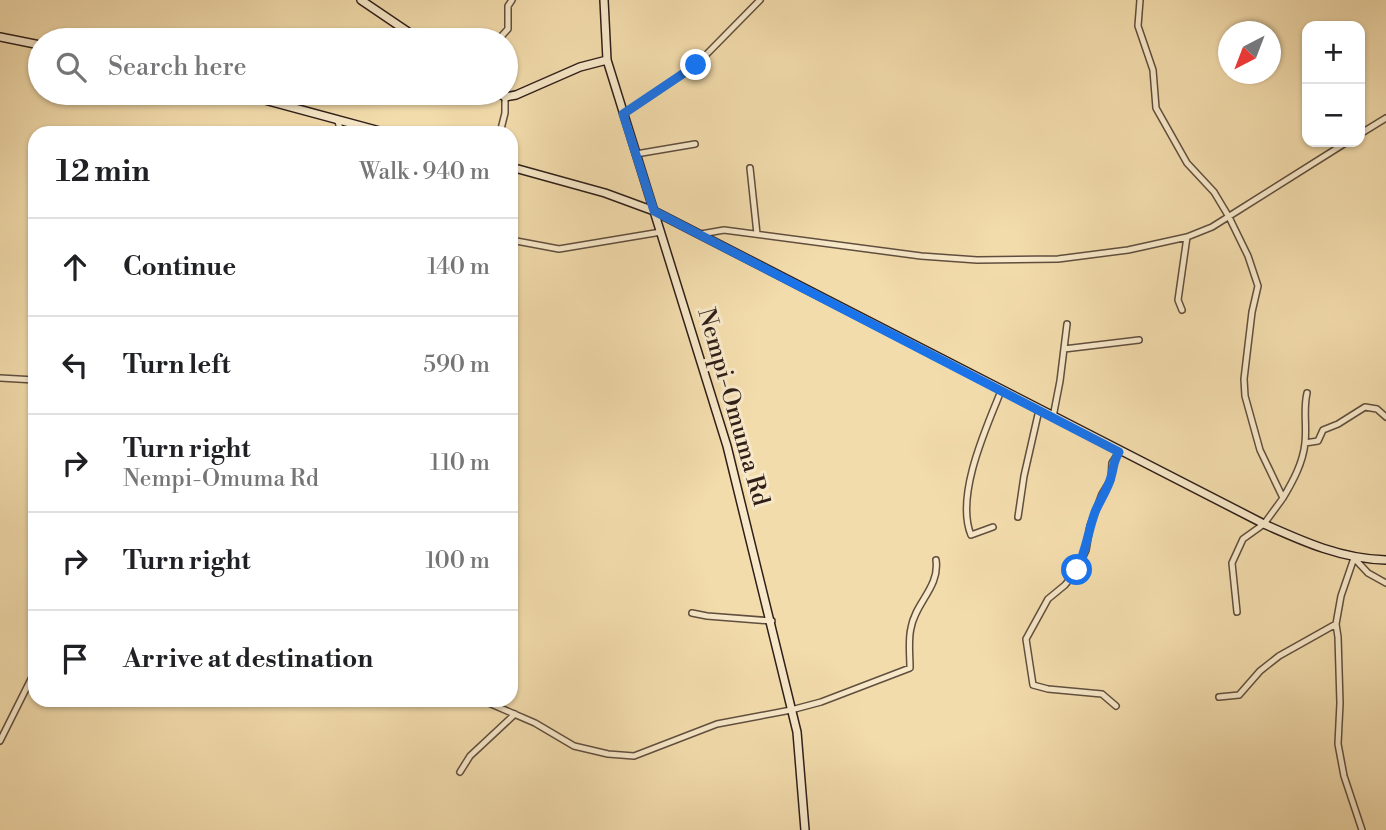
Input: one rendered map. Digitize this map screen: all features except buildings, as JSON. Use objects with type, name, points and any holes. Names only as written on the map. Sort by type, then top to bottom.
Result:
[{"type":"street","points":[[361,0],[402,28]]},
{"type":"street","points":[[508,28],[508,6],[512,0]]},
{"type":"street","name":"Nempi-Omuma Rd","points":[[604,0],[607,60],[727,446],[772,621],[797,732],[805,830]]},
{"type":"street","points":[[623,114],[696,65],[760,0]]},
{"type":"street","points":[[1140,0],[1138,26],[1153,70],[1156,108],[1187,163],[1214,192],[1230,217],[1258,286],[1244,379],[1245,396],[1260,450],[1283,498]]},
{"type":"street","points":[[0,37],[28,43]]},
{"type":"street","points":[[518,93],[526,92],[580,67],[607,60]]},
{"type":"street","points":[[283,105],[360,126]]},
{"type":"street","points":[[502,126],[504,105]]},
{"type":"street","points":[[1365,131],[1386,118]]},
{"type":"street","points":[[337,120],[339,126]]},
{"type":"street","points":[[636,153],[695,144]]},
{"type":"street","points":[[701,234],[724,230],[921,256],[1023,260],[1058,259],[1128,250],[1186,237],[1230,217],[1339,147]]},
{"type":"street","points":[[518,169],[605,193],[654,211],[1119,452],[1264,524],[1317,547],[1354,558],[1386,560]]},
{"type":"street","points":[[750,169],[757,234]]},
{"type":"street","points":[[518,241],[559,249],[644,237],[661,232]]},
{"type":"street","points":[[1182,310],[1178,300],[1186,237]]},
{"type":"street","points":[[1053,417],[1067,324]]},
{"type":"street","points":[[1064,349],[1139,340]]},
{"type":"street","points":[[0,378],[28,380]]},
{"type":"street","points":[[993,527],[971,536],[968,528],[968,492],[976,453],[1001,391]]},
{"type":"street","points":[[1237,612],[1232,563],[1243,540],[1264,524],[1297,476],[1305,443],[1304,407],[1307,393]]},
{"type":"street","points":[[1305,443],[1318,441],[1323,430],[1365,407],[1377,409],[1386,417]]},
{"type":"street","points":[[1018,517],[1039,410]]},
{"type":"street","points":[[1116,706],[1102,694],[1033,685],[1026,639],[1048,599],[1065,585],[1077,570],[1086,550],[1090,526],[1111,479],[1112,463],[1119,452]]},
{"type":"street","points":[[1354,558],[1368,573],[1386,583]]},
{"type":"street","points":[[1354,558],[1341,596],[1336,624],[1340,703],[1338,744],[1344,776],[1362,830]]},
{"type":"street","points":[[498,707],[587,751],[634,756],[706,727],[821,702],[910,668],[911,627],[931,588],[937,570],[936,560]]},
{"type":"street","points":[[692,613],[772,621]]},
{"type":"street","points":[[1219,697],[1239,695],[1260,671],[1279,656],[1336,624]]},
{"type":"street","points":[[0,741],[28,685]]},
{"type":"street","points":[[460,772],[470,756],[515,714]]},
{"type":"route","points":[[696,65],[623,114],[654,211],[1119,452],[1112,463],[1111,479],[1090,526],[1086,550],[1077,570]]}]
